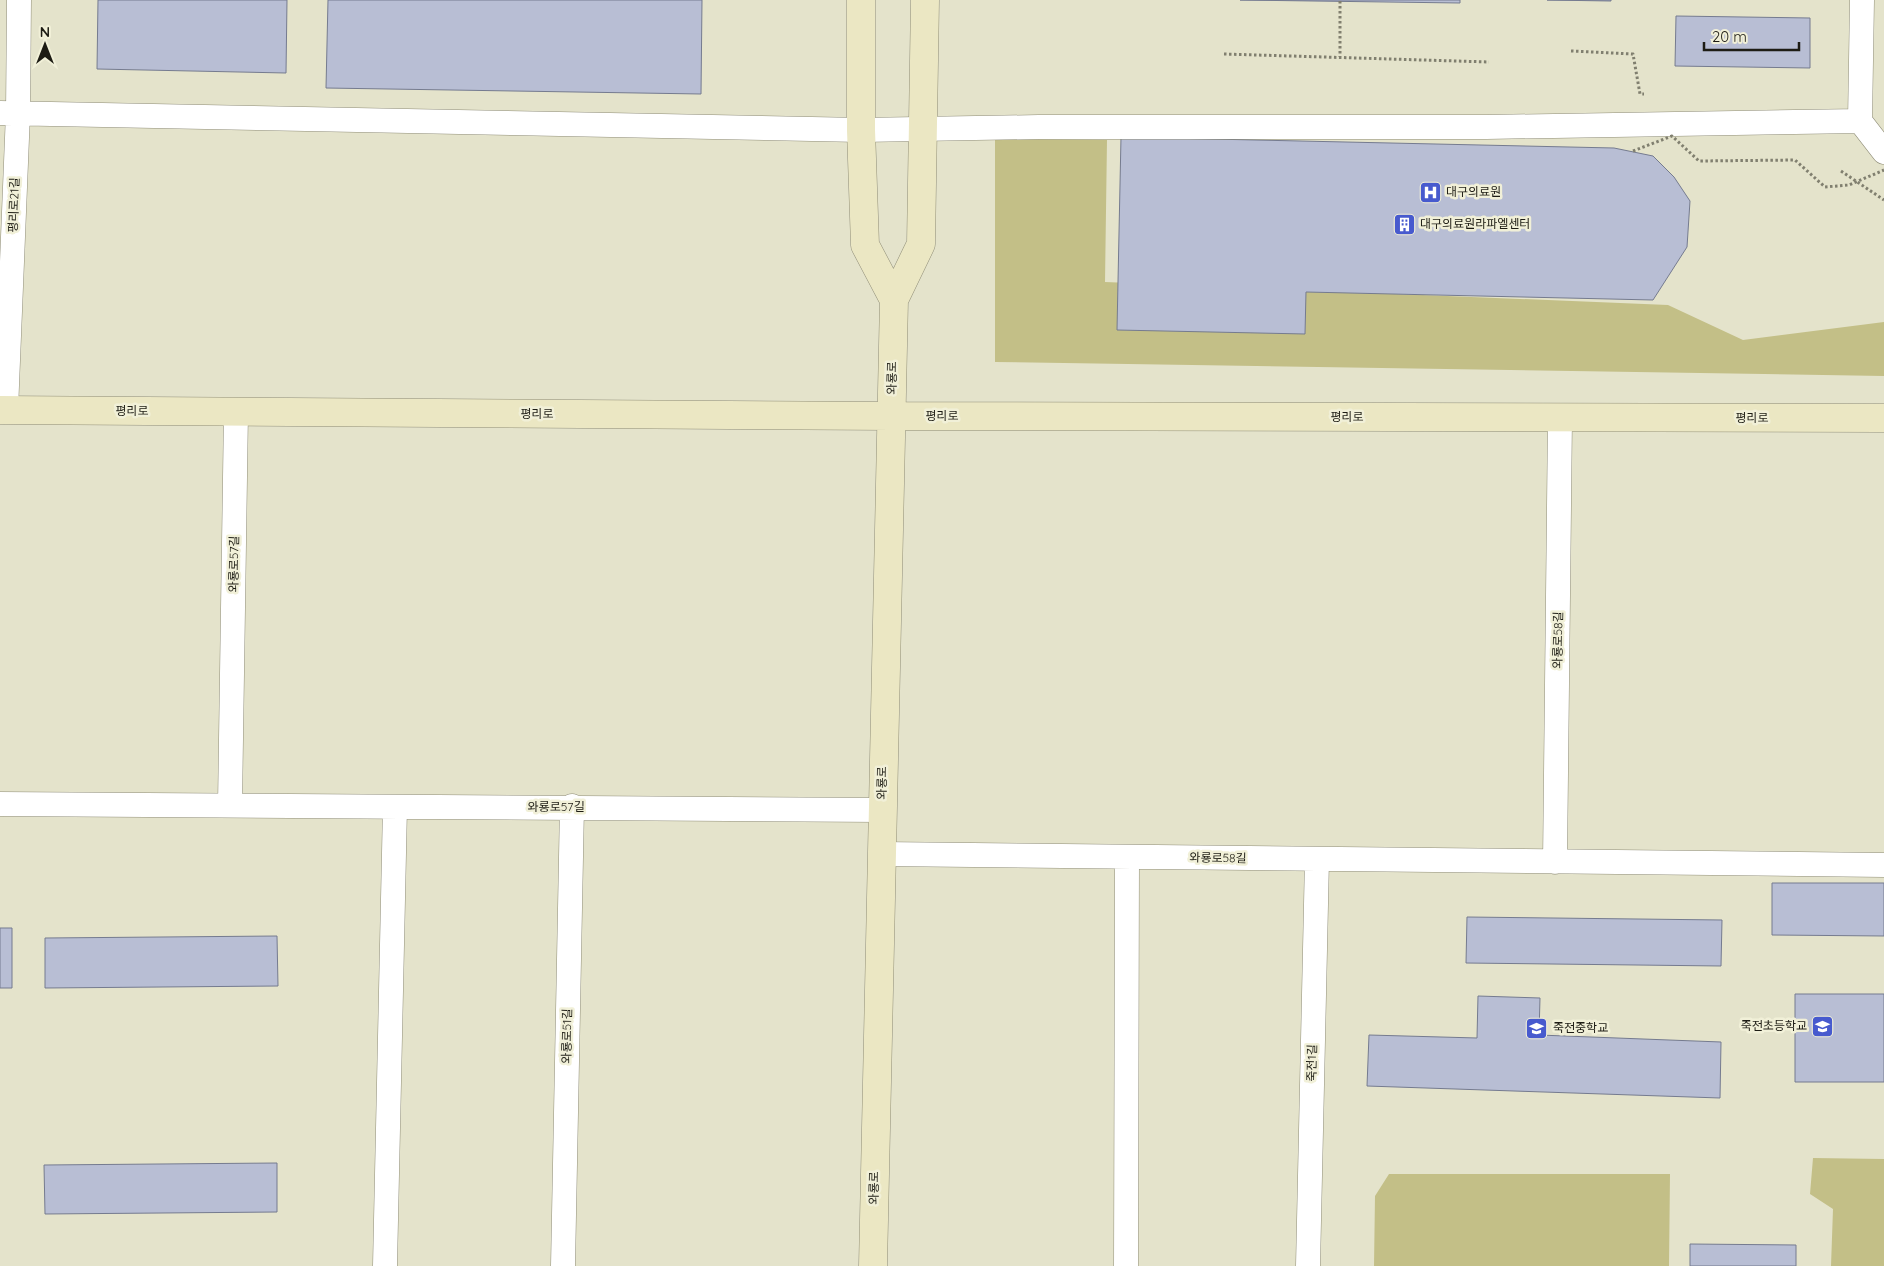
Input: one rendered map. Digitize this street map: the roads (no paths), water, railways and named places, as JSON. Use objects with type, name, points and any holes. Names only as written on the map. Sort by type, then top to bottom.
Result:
[{"type":"main road","name":"와룡로","points":[[861,0],[861,130],[865,245],[894,300]]},
{"type":"main road","name":"와룡로","points":[[873,1266],[894,300],[921,244],[925,0]]},
{"type":"main road","name":"평리로","points":[[3,410],[891,416],[1884,418]]},
{"type":"street","name":"평리로21길","points":[[3,410],[9,113],[19,0]]},
{"type":"street","points":[[1862,0],[1860,121],[1884,152]]},
{"type":"street","points":[[9,113],[861,130],[1038,127],[1476,127],[1860,121]]},
{"type":"street","name":"와룡로57길","points":[[230,805],[236,412]]},
{"type":"street","name":"와룡로58길","points":[[1555,862],[1560,418]]},
{"type":"street","name":"와룡로57길","points":[[0,804],[395,807],[572,806],[882,810]]},
{"type":"street","name":"와룡로51길","points":[[563,1266],[572,806]]},
{"type":"street","points":[[385,1266],[395,807]]},
{"type":"street","name":"와룡로58길","points":[[881,854],[1884,866]]},
{"type":"street","points":[[1126,1266],[1127,857]]},
{"type":"street","name":"죽전1길","points":[[1308,1266],[1317,859]]},
{"type":"place","name":"대구의료원","points":[[1430,192]]},
{"type":"place","name":"대구의료원라파엘센터","points":[[1404,224]]},
{"type":"place","name":"죽전초등학교","points":[[1823,1026]]},
{"type":"place","name":"죽전중학교","points":[[1537,1028]]}]
